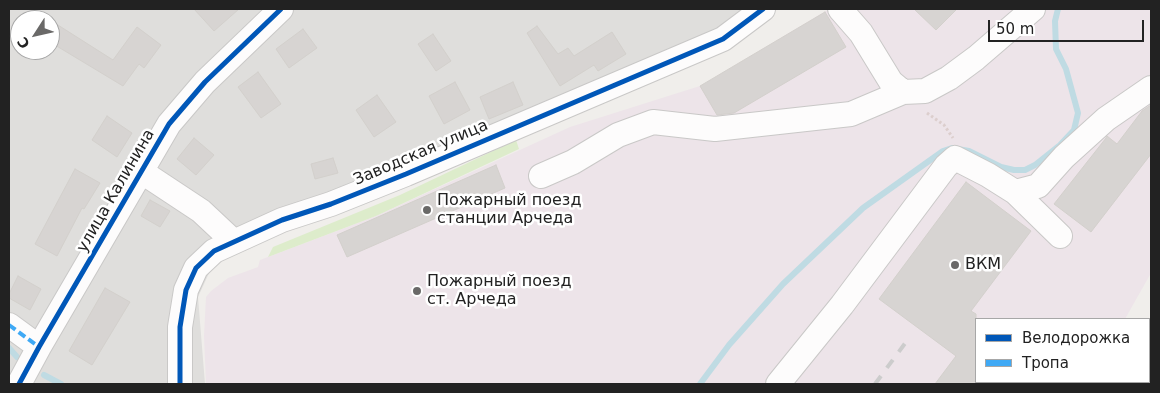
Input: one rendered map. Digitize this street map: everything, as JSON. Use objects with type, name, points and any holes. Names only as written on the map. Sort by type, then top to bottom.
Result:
[{"type":"street","name":"улица Калинина","points":[[19,384],[39,346],[170,124],[205,82],[281,9]]},
{"type":"street","name":"Заводская улица","points":[[180,384],[180,327],[186,290],[196,268],[214,250],[282,220],[331,204],[406,174],[723,39],[763,9]]},
{"type":"street","points":[[840,9],[861,33],[891,82],[903,92]]},
{"type":"street","points":[[541,176],[573,162],[618,135],[653,122],[715,129],[851,114],[903,92],[925,91],[949,78],[976,58],[1033,9]]},
{"type":"street","points":[[1015,192],[1038,186],[1064,157],[1106,119],[1151,88]]},
{"type":"street","points":[[778,384],[842,306],[946,166],[955,158],[1015,192],[1060,236]]},
{"type":"street","points":[[142,172],[201,211],[233,241]]},
{"type":"street","points":[[9,325],[39,346]]},
{"type":"path","points":[[903,92],[944,125],[956,143]]},
{"type":"shaded area","points":[[9,9],[770,9],[216,258],[198,297],[205,384],[9,384]]},
{"type":"shaded area","points":[[829,9],[1151,9],[1151,273],[1126,318],[975,318],[975,383],[1088,383],[206,384],[204,336],[206,297],[228,278],[258,267],[260,260],[376,216],[570,127],[700,86]]},
{"type":"green space","points":[[516,140],[519,149],[376,216],[268,257],[273,247],[400,195]]},
{"type":"building","points":[[194,9],[239,9],[214,31]]},
{"type":"building","points":[[914,9],[957,9],[936,30]]},
{"type":"building","points":[[825,12],[846,47],[734,113],[717,115],[700,86]]},
{"type":"building","points":[[60,26],[113,60],[137,27],[161,45],[144,68],[139,64],[123,86],[60,48]]},
{"type":"building","points":[[537,26],[558,54],[568,48],[574,56],[612,32],[626,54],[598,71],[594,65],[560,86],[527,33]]},
{"type":"building","points":[[303,29],[317,48],[289,68],[276,49]]},
{"type":"building","points":[[433,34],[451,61],[436,71],[418,44]]},
{"type":"building","points":[[258,72],[281,104],[261,118],[238,87]]},
{"type":"building","points":[[455,82],[470,110],[444,124],[429,96]]},
{"type":"building","points":[[513,82],[523,105],[489,119],[480,97]]},
{"type":"building","points":[[377,95],[396,122],[374,137],[356,110]]},
{"type":"building","points":[[1151,105],[1151,154],[1091,232],[1054,204],[1107,136],[1117,144],[1142,111]]},
{"type":"building","points":[[107,116],[132,133],[117,157],[92,140]]},
{"type":"building","points":[[194,138],[214,155],[196,175],[177,159]]},
{"type":"building","points":[[333,158],[338,173],[315,179],[311,164]]},
{"type":"building","points":[[496,165],[505,188],[347,257],[337,235]]},
{"type":"building","points":[[75,169],[100,183],[84,209],[82,208],[57,256],[35,244]]},
{"type":"building","name":"ВКМ","points":[[966,182],[1031,231],[971,311],[976,314],[976,384],[935,384],[956,356],[879,299]]},
{"type":"building","points":[[150,200],[170,211],[160,227],[141,216]]},
{"type":"building","points":[[18,276],[41,289],[30,310],[9,298],[9,294]]},
{"type":"building","points":[[105,288],[130,302],[92,365],[69,351]]},
{"type":"waterway","points":[[700,384],[729,345],[783,284],[863,208],[943,151],[952,148],[969,151],[1001,167],[1025,170],[1035,165],[1060,145],[1074,130],[1078,113],[1066,69],[1056,49],[1055,21],[1058,9]]},
{"type":"waterway","points":[[9,348],[17,357]]},
{"type":"waterway","points":[[44,375],[61,384]]},
{"type":"railway","points":[[875,384],[909,338]]},
{"type":"marked path","points":[[9,325],[39,347]]},
{"type":"cycle path","points":[[19,384],[169,124],[205,82],[281,9]]},
{"type":"cycle path","points":[[180,384],[180,327],[186,290],[196,268],[214,251],[282,220],[331,204],[406,174],[723,39],[763,9]]},
{"type":"place","name":"Пожарный поезд станции Арчеда","points":[[427,210]]},
{"type":"place","name":"ВКМ","points":[[955,265]]},
{"type":"place","name":"Пожарный поезд ст. Арчеда","points":[[417,291]]}]
